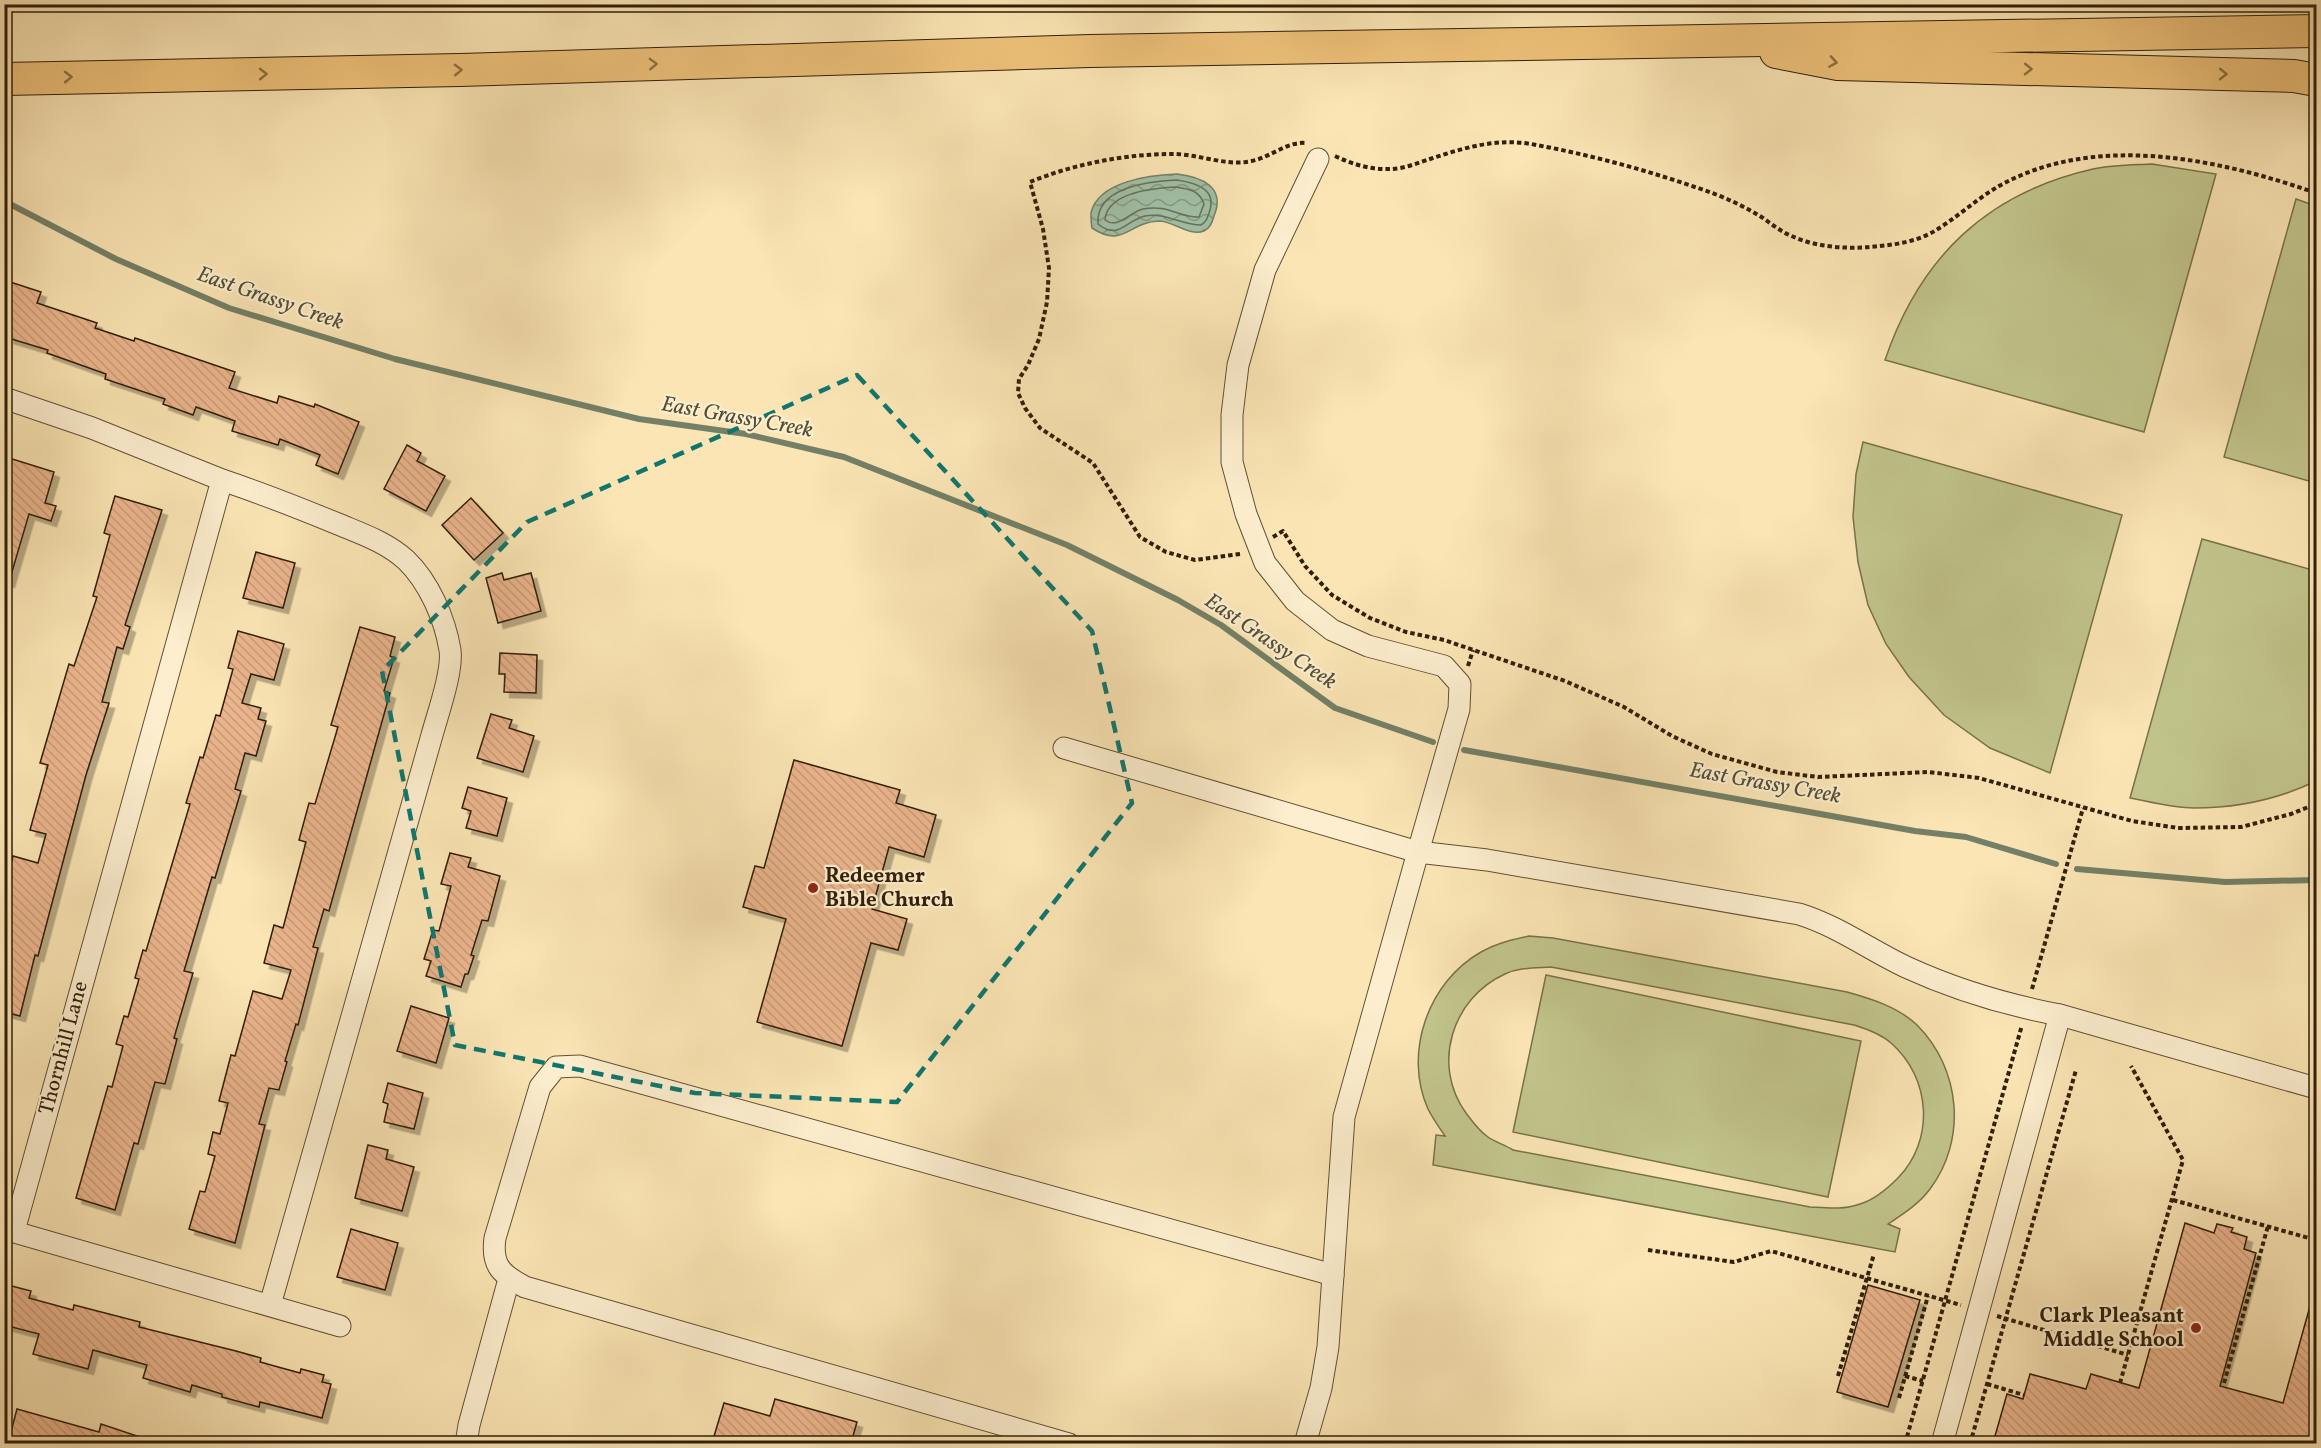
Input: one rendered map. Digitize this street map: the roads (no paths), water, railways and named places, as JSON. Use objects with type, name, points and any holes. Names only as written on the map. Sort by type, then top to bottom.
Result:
[{"type":"highway","points":[[4,79],[448,70],[1102,51],[2316,31]]},
{"type":"highway","points":[[1714,40],[1838,64],[2294,76],[2316,80]]},
{"type":"street","points":[[1305,1443],[1325,1369],[1344,1116],[1459,709],[1460,684],[1444,666],[1368,646],[1332,630],[1295,601],[1265,564],[1246,514],[1232,462],[1232,415],[1238,365],[1265,270],[1319,152]]},
{"type":"street","points":[[4,398],[92,428],[222,480],[274,497],[382,542],[406,561],[425,584],[438,610],[450,651],[446,684],[270,1305]]},
{"type":"street","name":"Thornhill Lane","points":[[9,1230],[222,480]]},
{"type":"street","points":[[1064,748],[1418,852],[1487,860],[1799,914],[1821,921],[1905,966],[1966,992],[2027,1009],[2060,1015],[2316,1088]]},
{"type":"street","points":[[1942,1443],[2060,1015]]},
{"type":"street","points":[[1069,1443],[536,1290],[509,1279],[498,1267],[493,1254],[501,1217],[540,1087],[556,1067],[570,1065],[589,1068],[1333,1275]]},
{"type":"street","points":[[9,1230],[340,1326]]},
{"type":"street","points":[[466,1443],[509,1279]]},
{"type":"street","points":[[1314,1414],[1320,1443]]},
{"type":"water","points":[[1177,174],[1203,181],[1214,191],[1217,206],[1212,223],[1206,230],[1193,232],[1159,221],[1149,222],[1126,233],[1112,236],[1092,228],[1091,213],[1096,202],[1114,187],[1140,178]]},
{"type":"waterway","name":"East Grassy Creek","points":[[4,201],[116,259],[229,308],[395,359],[639,419],[746,434],[844,457],[1067,545],[1178,600],[1221,625],[1335,708],[1433,742]]},
{"type":"waterway","name":"East Grassy Creek","points":[[1464,750],[1915,831],[1966,837],[2056,864]]},
{"type":"waterway","name":"East Grassy Creek","points":[[2077,869],[2225,882],[2316,880]]},
{"type":"place","name":"Redeemer Bible Church","points":[[813,888]]},
{"type":"place","name":"Clark Pleasant Middle School","points":[[2196,1328]]}]
